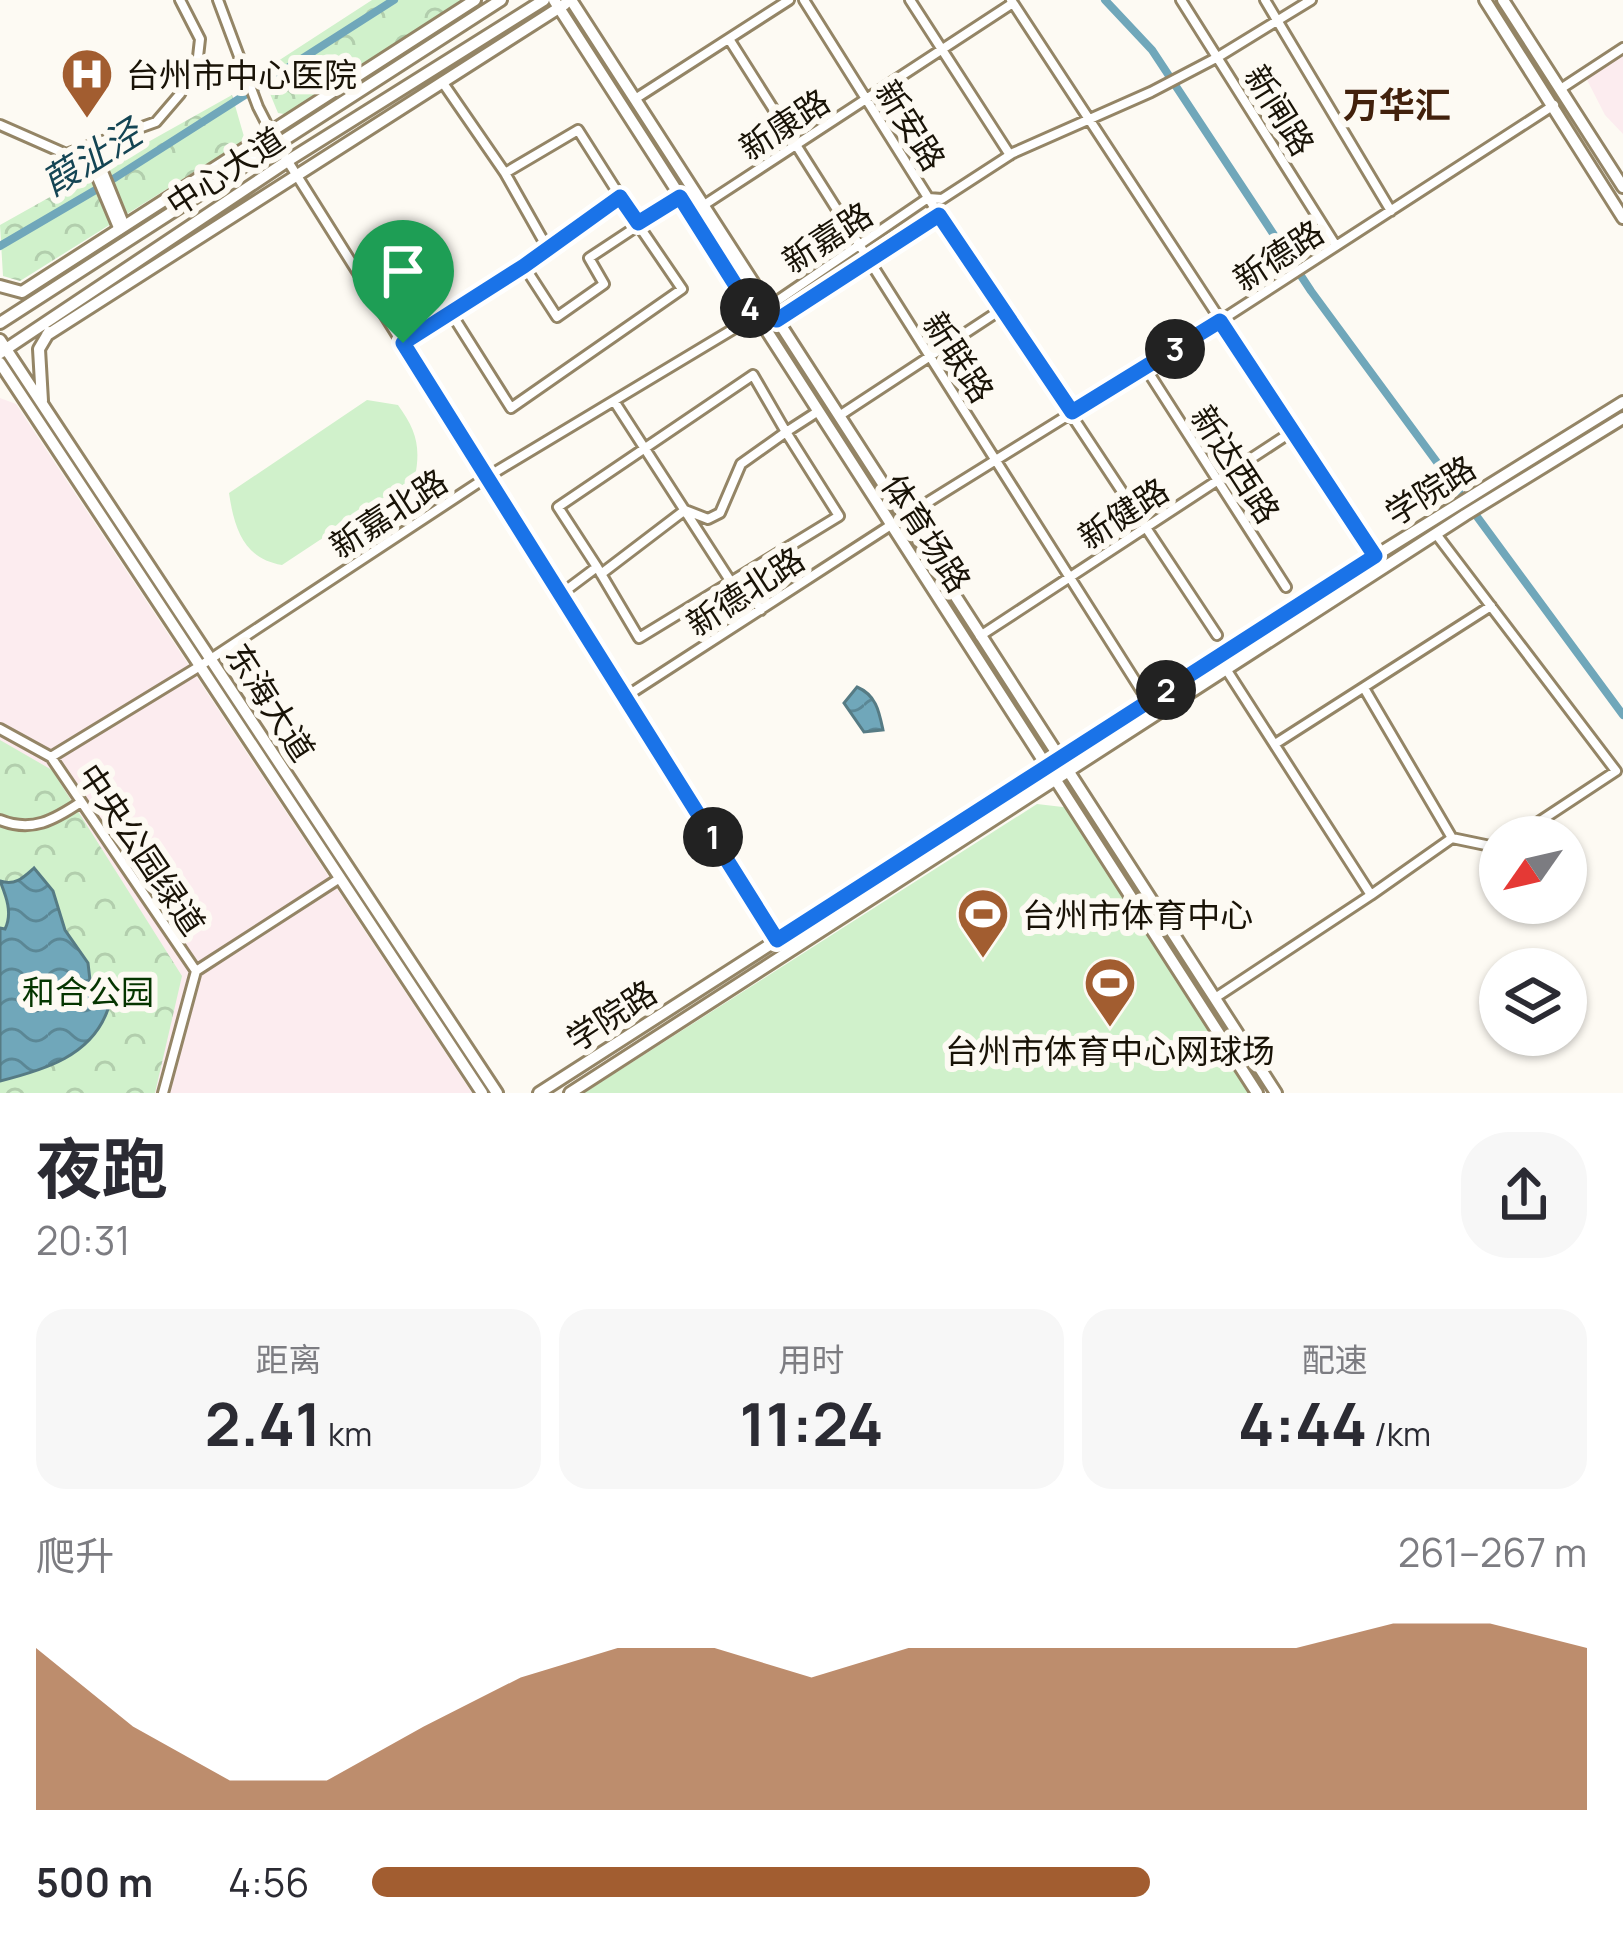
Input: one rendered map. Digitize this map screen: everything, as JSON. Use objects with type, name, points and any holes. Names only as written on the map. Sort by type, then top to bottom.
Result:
[{"type":"main road","points":[[0,286],[22,292],[275,139],[475,0]]},
{"type":"main road","name":"中心大道","points":[[0,323],[275,139],[501,0]]},
{"type":"main road","name":"中心大道","points":[[2,347],[138,269],[289,160],[544,0]]},
{"type":"main road","points":[[47,335],[138,269],[297,174],[557,4],[571,0],[1276,1093]]},
{"type":"main road","points":[[1485,0],[1623,218]]},
{"type":"main road","points":[[1503,0],[1623,187]]},
{"type":"main road","name":"体育场路","points":[[557,4],[1257,1093]]},
{"type":"main road","points":[[401,65],[413,40]]},
{"type":"main road","points":[[422,94],[430,71]]},
{"type":"main road","points":[[92,247],[141,232]]},
{"type":"main road","points":[[43,404],[39,349],[75,303]]},
{"type":"main road","name":"东海大道","points":[[2,347],[43,404],[340,878],[482,1093]]},
{"type":"main road","name":"东海大道","points":[[0,363],[497,1093]]},
{"type":"main road","points":[[0,382],[29,406]]},
{"type":"main road","name":"学院路","points":[[539,1093],[1375,556],[1490,492],[1623,402]]},
{"type":"main road","name":"学院路","points":[[1490,492],[1623,418]]},
{"type":"main road","name":"学院路","points":[[570,1093],[1436,534],[1461,510]]},
{"type":"street","points":[[0,125],[66,154],[156,122],[180,94],[198,57],[200,39],[180,0]]},
{"type":"street","points":[[218,0],[275,139],[777,940]]},
{"type":"street","points":[[634,100],[789,0]]},
{"type":"street","name":"新安路","points":[[804,0],[939,215],[1217,635]]},
{"type":"street","points":[[910,0],[1010,155]]},
{"type":"street","name":"新闸路","points":[[1181,0],[1336,246]]},
{"type":"street","points":[[1265,0],[1391,211]]},
{"type":"street","points":[[928,198],[942,200],[1010,155],[1189,73],[1311,0]]},
{"type":"street","points":[[1012,2],[1375,556]]},
{"type":"street","name":"新康路","points":[[702,206],[1012,2]]},
{"type":"street","name":"新联路","points":[[729,39],[1148,701]]},
{"type":"street","points":[[1562,88],[1623,49]]},
{"type":"street","points":[[442,81],[505,172],[548,249]]},
{"type":"street","name":"新德路","points":[[904,517],[1554,106]]},
{"type":"street","points":[[451,314],[512,407],[682,290],[578,130],[505,172]]},
{"type":"street","points":[[89,148],[122,228]]},
{"type":"street","points":[[403,343],[524,266],[620,197]]},
{"type":"street","points":[[524,266],[556,317],[604,284],[590,258],[680,197]]},
{"type":"street","name":"新嘉路","points":[[755,316],[928,198]]},
{"type":"street","points":[[939,215],[942,200]]},
{"type":"street","name":"新嘉路","points":[[755,316],[777,320],[939,215]]},
{"type":"street","points":[[838,416],[1002,309]]},
{"type":"street","name":"新嘉北路","points":[[51,758],[487,477],[755,316]]},
{"type":"street","name":"新达西路","points":[[1145,367],[1286,586]]},
{"type":"street","points":[[753,375],[786,432],[839,515],[639,638],[558,507],[753,375]]},
{"type":"street","points":[[614,401],[685,510],[760,610]]},
{"type":"street","points":[[685,510],[708,519],[720,513],[741,464],[818,412]]},
{"type":"street","name":"新健路","points":[[980,635],[1293,431]]},
{"type":"street","points":[[561,595],[685,510]]},
{"type":"street","name":"新德北路","points":[[625,698],[891,525]]},
{"type":"street","points":[[1436,534],[1616,772],[1548,816]]},
{"type":"street","points":[[1274,744],[1491,606]]},
{"type":"street","points":[[1226,669],[1371,895]]},
{"type":"street","points":[[1364,688],[1452,838]]},
{"type":"street","name":"中央公园绿道","points":[[0,729],[51,758],[196,971],[163,1093]]},
{"type":"street","points":[[0,820],[18,827],[51,822],[81,802]]},
{"type":"street","points":[[1215,998],[1452,838],[1479,844]]},
{"type":"street","points":[[196,971],[340,878]]},
{"type":"shaded area","points":[[1623,52],[1623,134],[1605,115],[1585,76]]},
{"type":"shaded area","points":[[0,398],[16,404],[472,1093],[0,1093]]},
{"type":"green space","points":[[372,0],[463,0],[290,115],[278,113],[261,72]]},
{"type":"green space","points":[[232,95],[245,140],[20,281],[3,276],[0,225]]},
{"type":"green space","points":[[367,400],[398,405],[404,414],[417,447],[415,477],[282,565],[258,556],[238,530],[229,493]]},
{"type":"green space","name":"和合公园","points":[[0,740],[52,770],[182,976],[155,1093],[0,1093]]},
{"type":"green space","name":"台州市体育中心","points":[[1037,804],[1080,809],[1260,1093],[584,1093]]},
{"type":"water","points":[[857,687],[873,699],[883,730],[864,732],[844,703]]},
{"type":"water","points":[[34,868],[53,891],[65,930],[88,963],[91,989],[108,1009],[91,1039],[78,1050],[49,1066],[0,1081],[0,928],[5,929],[9,911],[0,881],[14,882]]},
{"type":"waterway","name":"葭沚泾","points":[[0,246],[394,0]]},
{"type":"waterway","points":[[1105,0],[1152,50],[1311,291],[1623,715]]},
{"type":"place","name":"台州市中心医院","points":[[87,120]]},
{"type":"place","name":"台州市体育中心","points":[[983,960]]},
{"type":"place","name":"台州市体育中心网球场","points":[[1110,1029]]},
{"type":"district","name":"万华汇","points":[[1397,104]]},
{"type":"route","points":[[620,197],[638,223],[680,197],[755,316],[777,320],[939,215],[1072,412],[1220,321],[1375,556],[777,940],[403,343],[524,266],[620,197]]}]
